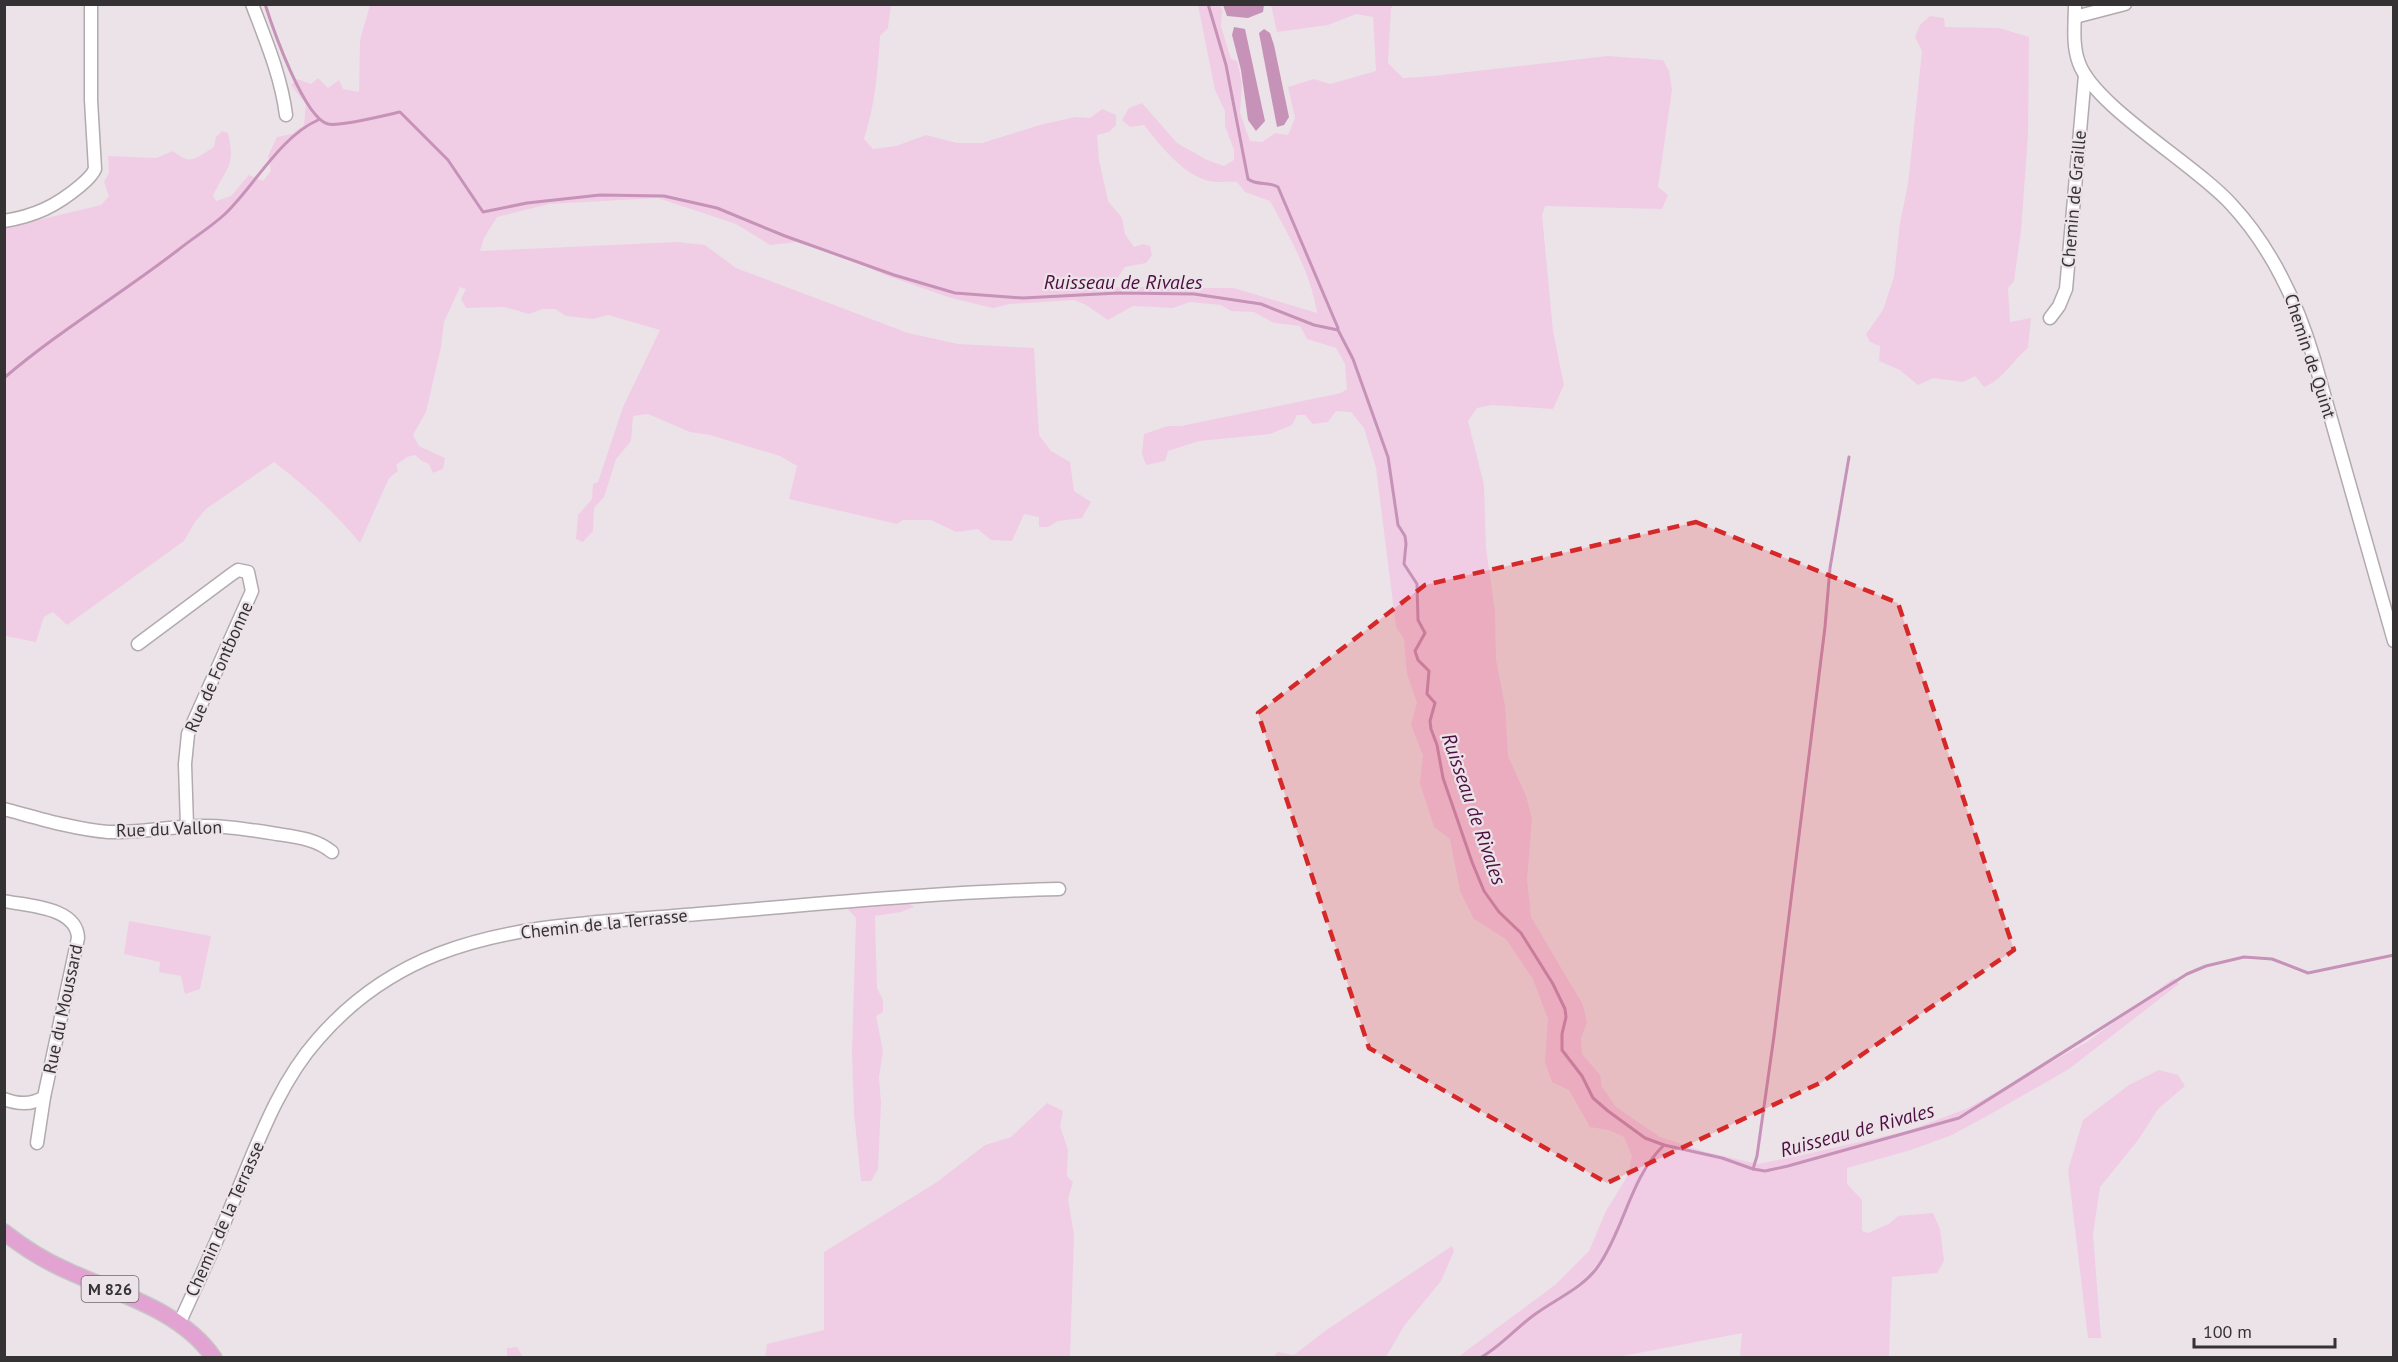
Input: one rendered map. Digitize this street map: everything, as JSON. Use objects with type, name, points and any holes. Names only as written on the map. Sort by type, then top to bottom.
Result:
[{"type":"main road","name":"M 826","points":[[4,1233],[43,1259],[151,1307],[179,1324],[214,1358]]},
{"type":"street","points":[[4,221],[29,217],[52,207],[88,178],[95,169],[91,100],[91,4]]},
{"type":"street","points":[[252,4],[283,90],[286,116]]},
{"type":"street","points":[[2075,11],[2126,4]]},
{"type":"street","name":"Chemin de Quint","points":[[2075,11],[2076,50],[2080,67],[2085,75],[2104,98],[2179,157],[2231,203],[2281,274],[2300,315],[2314,359],[2394,641]]},
{"type":"street","name":"Chemin de Graille","points":[[2050,318],[2059,306],[2066,289],[2085,75]]},
{"type":"street","name":"Rue de Fontbonne","points":[[138,644],[231,574],[238,570],[248,572],[252,591],[188,734],[185,764],[187,826]]},
{"type":"street","name":"Rue du Vallon","points":[[4,810],[110,832],[187,826],[225,826],[304,838],[332,852]]},
{"type":"street","name":"Chemin de la Terrasse","points":[[179,1324],[255,1148],[288,1082],[316,1041],[351,1006],[393,976],[416,964],[476,941],[550,927],[895,897],[1059,889]]},
{"type":"street","name":"Rue du Moussard","points":[[4,901],[59,914],[72,921],[78,932],[44,1097],[37,1143]]},
{"type":"street","name":"Rue du Moussard","points":[[4,1099],[27,1103],[44,1097]]},
{"type":"highlighted area","points":[[1696,522],[1898,603],[2014,950],[1822,1082],[1607,1183],[1369,1048],[1258,713],[1425,585]]},
{"type":"shaded area","points":[[1223,4],[1264,5],[1263,12],[1248,18],[1227,16]]},
{"type":"shaded area","points":[[370,5],[891,5],[888,28],[880,36],[875,88],[864,139],[873,149],[896,146],[926,135],[957,143],[982,143],[1040,125],[1075,117],[1090,118],[1102,109],[1116,115],[1116,125],[1109,132],[1097,135],[1099,160],[1108,201],[1122,218],[1125,234],[1134,247],[1143,244],[1150,246],[1152,255],[1146,263],[1125,267],[1116,280],[1108,284],[1111,288],[1166,283],[1175,288],[1234,288],[1317,313],[1305,269],[1270,201],[1245,192],[1237,182],[1212,182],[1199,177],[1181,166],[1144,125],[1130,127],[1122,120],[1129,108],[1142,103],[1177,143],[1207,160],[1224,166],[1234,160],[1234,150],[1225,126],[1225,111],[1215,90],[1198,5],[1220,5],[1221,26],[1231,59],[1237,61],[1242,83],[1240,113],[1250,141],[1262,142],[1275,133],[1288,135],[1295,118],[1288,87],[1314,79],[1330,84],[1376,71],[1373,17],[1356,14],[1328,25],[1277,32],[1271,5],[1393,5],[1388,63],[1403,78],[1608,56],[1663,60],[1669,71],[1672,90],[1658,187],[1668,195],[1662,209],[1545,206],[1542,215],[1553,331],[1564,385],[1553,409],[1492,405],[1477,408],[1468,421],[1484,485],[1486,548],[1495,612],[1496,660],[1505,706],[1508,756],[1526,796],[1532,819],[1527,879],[1531,917],[1583,1005],[1587,1022],[1581,1038],[1582,1054],[1600,1075],[1602,1087],[1616,1107],[1660,1137],[1706,1152],[1758,1164],[1907,1131],[1966,1109],[2087,1042],[2174,978],[2179,984],[2069,1069],[1987,1116],[1952,1135],[1911,1150],[1847,1168],[1847,1184],[1862,1200],[1862,1231],[1868,1233],[1889,1224],[1898,1216],[1933,1213],[1940,1229],[1944,1261],[1937,1273],[1892,1277],[1889,1357],[1740,1357],[1742,1333],[1618,1357],[1458,1357],[1555,1285],[1589,1251],[1606,1211],[1628,1175],[1632,1156],[1624,1137],[1609,1130],[1590,1127],[1569,1090],[1552,1082],[1545,1062],[1548,1019],[1533,979],[1506,939],[1474,919],[1460,891],[1450,839],[1434,827],[1420,783],[1423,755],[1411,725],[1417,703],[1407,674],[1404,639],[1396,627],[1376,468],[1364,428],[1351,412],[1336,411],[1328,422],[1313,424],[1305,415],[1297,415],[1292,425],[1270,434],[1199,441],[1168,451],[1165,461],[1146,465],[1142,454],[1144,434],[1168,426],[1181,426],[1341,393],[1347,389],[1345,364],[1336,348],[1307,339],[1300,326],[1274,323],[1254,312],[1231,311],[1221,305],[1190,302],[1173,308],[1133,306],[1108,320],[1074,300],[1010,304],[993,308],[951,298],[885,275],[835,253],[796,242],[770,245],[736,224],[658,198],[549,204],[497,217],[484,238],[480,251],[677,242],[705,245],[736,268],[908,333],[958,344],[1034,348],[1039,435],[1051,451],[1070,462],[1074,491],[1091,502],[1082,518],[1058,521],[1048,527],[1039,527],[1039,517],[1024,514],[1012,541],[991,540],[978,529],[956,532],[931,520],[903,520],[897,524],[789,499],[797,466],[780,456],[710,435],[690,432],[648,414],[633,416],[631,441],[616,459],[604,497],[594,508],[593,531],[583,542],[576,539],[578,515],[592,499],[593,484],[598,482],[623,407],[660,330],[608,315],[593,319],[566,316],[555,309],[543,309],[529,314],[504,307],[466,308],[461,299],[466,289],[460,287],[444,322],[441,347],[426,412],[413,435],[419,446],[445,458],[443,469],[433,473],[429,464],[415,455],[407,457],[396,465],[398,471],[389,478],[360,543],[319,500],[274,462],[206,509],[184,541],[67,625],[53,612],[44,617],[36,642],[5,636],[5,228],[101,205],[109,196],[104,182],[109,173],[108,156],[156,158],[173,151],[184,158],[194,159],[214,147],[216,137],[222,131],[228,133],[231,153],[228,167],[213,196],[216,201],[231,196],[249,175],[263,181],[271,171],[268,156],[277,137],[292,134],[304,125],[306,104],[291,85],[297,79],[311,84],[318,78],[328,88],[339,80],[343,89],[359,92],[360,40]]},
{"type":"shaded area","points":[[1930,16],[1944,18],[1945,27],[1999,28],[2029,37],[2028,135],[2021,231],[2014,281],[2008,288],[2010,322],[2031,318],[2028,348],[2002,375],[1984,387],[1975,376],[1963,382],[1933,378],[1918,385],[1900,370],[1879,361],[1880,346],[1870,342],[1866,334],[1883,310],[1894,277],[1900,223],[1908,184],[1922,51],[1915,37],[1920,25]]},
{"type":"shaded area","points":[[1234,27],[1245,29],[1265,121],[1256,131],[1248,120],[1241,70],[1232,35]]},
{"type":"shaded area","points":[[1264,29],[1270,33],[1274,45],[1289,117],[1284,125],[1277,127],[1259,33]]},
{"type":"shaded area","points":[[907,901],[914,907],[901,912],[875,916],[877,988],[883,1000],[883,1012],[876,1016],[883,1051],[879,1077],[881,1103],[878,1169],[871,1181],[861,1181],[854,1113],[852,1052],[856,918],[845,906]]},
{"type":"shaded area","points":[[129,921],[211,936],[200,989],[185,994],[181,976],[159,972],[160,962],[124,954]]},
{"type":"shaded area","points":[[2159,1070],[2178,1075],[2185,1086],[2158,1109],[2138,1140],[2100,1187],[2093,1234],[2101,1338],[2088,1338],[2068,1170],[2083,1120],[2129,1085]]},
{"type":"shaded area","points":[[1047,1103],[1063,1111],[1060,1126],[1068,1150],[1067,1176],[1073,1182],[1068,1199],[1074,1235],[1070,1357],[765,1357],[767,1344],[824,1330],[824,1252],[937,1182],[985,1145],[1011,1137]]},
{"type":"shaded area","points":[[1452,1246],[1454,1251],[1441,1281],[1404,1326],[1386,1357],[1273,1357],[1278,1352],[1294,1355],[1325,1331]]},
{"type":"shaded area","points":[[517,1347],[523,1357],[507,1357],[507,1348]]},
{"type":"waterway","name":"Ruisseau de Rivales","points":[[265,4],[290,71],[309,106],[319,118],[328,124],[334,124],[400,112],[448,160],[483,212],[527,203],[600,195],[664,196],[717,208],[785,236],[894,275],[955,293],[1023,298],[1118,293],[1194,294],[1261,304],[1314,325],[1338,330],[1353,359],[1388,457],[1398,525],[1405,536],[1404,564],[1417,584],[1418,620],[1425,633],[1415,651],[1418,660],[1429,671],[1427,694],[1435,703],[1430,721],[1431,729],[1437,745],[1443,778],[1472,862],[1484,891],[1499,912],[1521,933],[1553,984],[1565,1009],[1562,1050],[1582,1076],[1593,1098],[1645,1138],[1664,1145],[1722,1158],[1753,1169],[1765,1171],[1788,1166],[1959,1118],[2187,974],[2206,966],[2244,957],[2272,959],[2308,973],[2394,955]]},
{"type":"waterway","points":[[1208,4],[1226,65],[1248,179],[1278,187],[1338,328]]},
{"type":"waterway","points":[[4,378],[46,344],[220,219],[280,150],[304,128],[318,120]]},
{"type":"waterway","points":[[1753,1169],[1757,1156],[1774,1036],[1825,627],[1830,568],[1849,457]]},
{"type":"waterway","points":[[1480,1358],[1534,1315],[1577,1287],[1593,1273],[1608,1250],[1643,1172],[1664,1145]]}]
